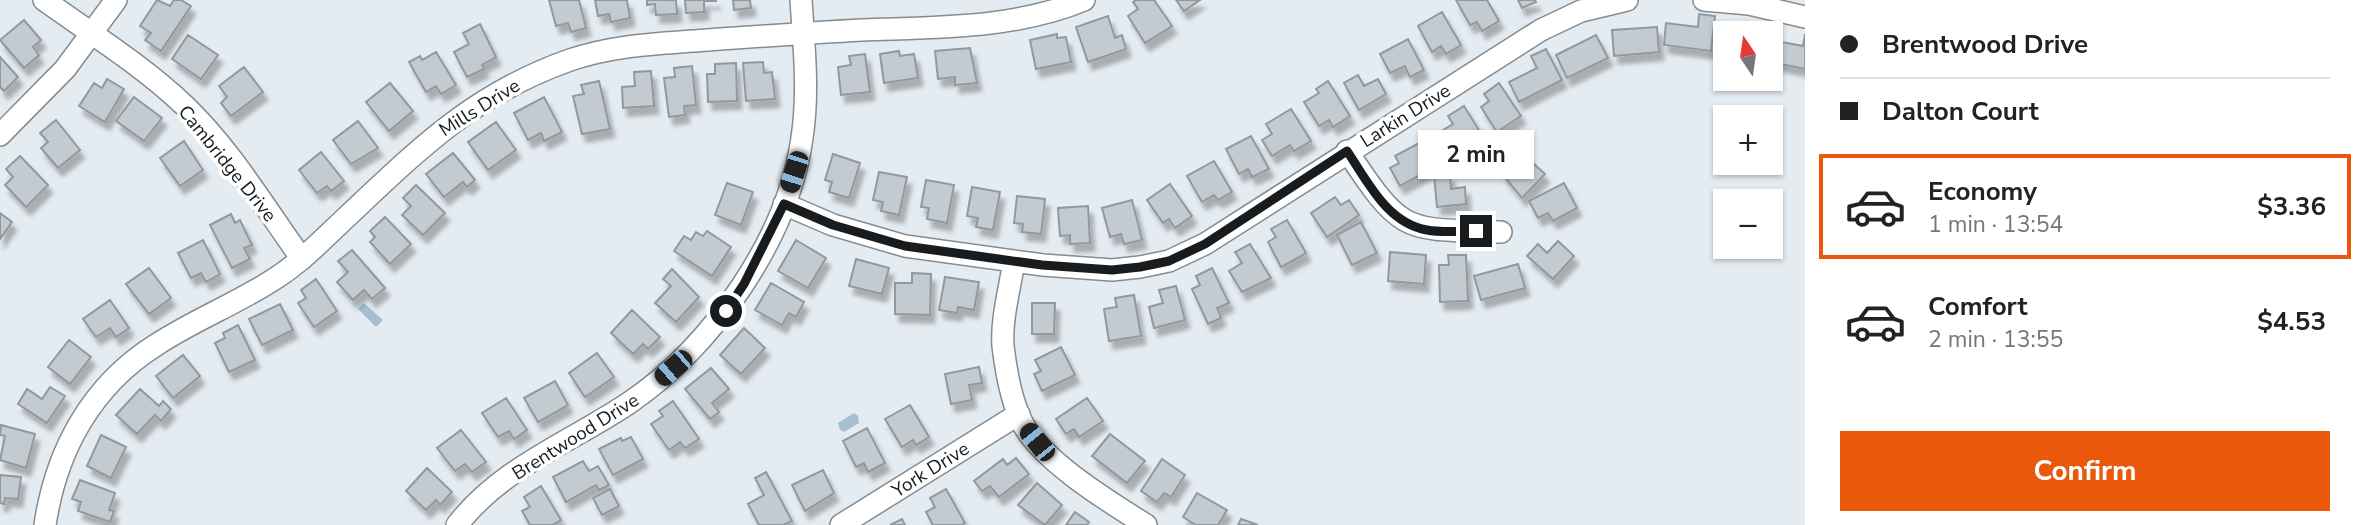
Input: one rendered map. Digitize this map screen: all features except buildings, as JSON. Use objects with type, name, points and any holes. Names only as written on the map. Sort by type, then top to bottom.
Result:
[{"type":"street","name":"Cambridge Drive","points":[[44,0],[153,78],[205,127],[302,259]]},
{"type":"street","points":[[0,135],[65,69],[116,0]]},
{"type":"street","name":"Brentwood Drive","points":[[457,525],[517,470],[628,403],[685,358],[726,311],[744,284],[784,204],[802,139],[806,98],[801,0]]},
{"type":"street","name":"Mills Drive","points":[[45,525],[66,445],[79,422],[121,371],[155,345],[259,289],[302,259],[442,129],[485,100],[538,72],[572,59],[635,45],[803,33],[967,26],[1040,16],[1084,0]]},
{"type":"street","points":[[1704,0],[1749,4],[1805,18]]},
{"type":"street","name":"Larkin Drive","points":[[784,204],[833,225],[905,246],[1014,261],[1112,270],[1169,261],[1205,244],[1347,151],[1541,30],[1581,11],[1614,1]]},
{"type":"street","points":[[1347,151],[1391,213],[1407,223],[1426,230],[1501,232]]},
{"type":"street","points":[[1014,261],[1003,346],[1023,425],[1058,462],[1108,501],[1146,525]]},
{"type":"street","name":"York Drive","points":[[841,525],[1019,414]]},
{"type":"water","points":[[364,303],[383,320],[376,327],[358,309]]},
{"type":"water","points":[[854,413],[858,416],[859,423],[844,432],[840,430],[838,423]]},
{"type":"route","points":[[726,311],[744,284],[784,204],[833,225],[905,246],[1042,265],[1112,270],[1169,261],[1205,244],[1347,151],[1391,213],[1407,223],[1426,230],[1476,231]]}]
